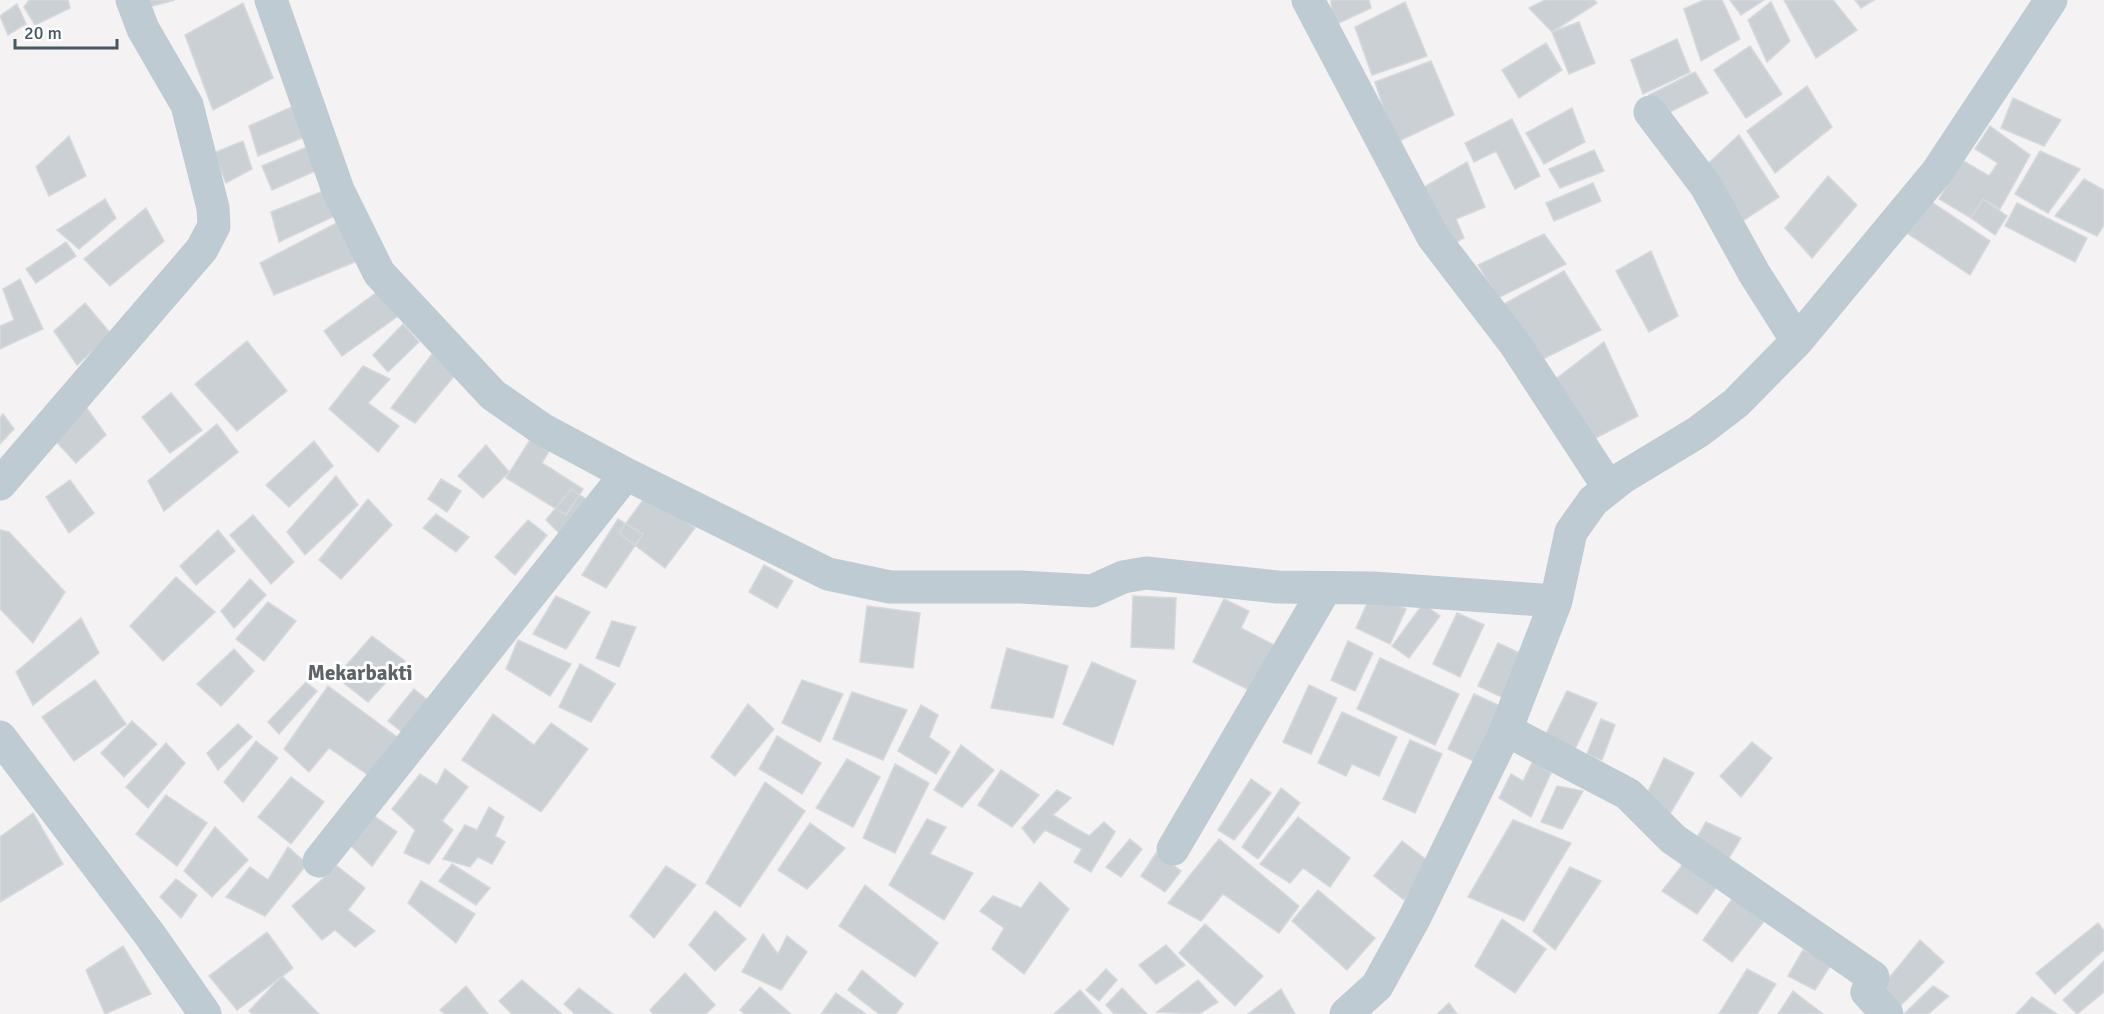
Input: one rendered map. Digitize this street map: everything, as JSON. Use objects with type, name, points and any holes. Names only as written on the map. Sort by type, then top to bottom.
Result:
[{"type":"street","points":[[0,484],[202,249],[214,226],[213,208],[187,105],[143,29],[132,0]]},
{"type":"street","points":[[271,0],[338,190],[380,273],[493,395],[542,429],[626,474],[828,574],[890,587],[1021,587],[1092,591],[1123,577],[1146,573],[1325,589],[1373,588],[1556,601]]},
{"type":"street","points":[[1308,0],[1433,237],[1515,344],[1609,488]]},
{"type":"street","points":[[1346,1014],[1377,986],[1415,917],[1506,730],[1556,601],[1571,532],[1593,501],[1609,488],[1698,432],[1736,403],[1797,341],[1937,172],[2050,0]]},
{"type":"street","points":[[1650,112],[1706,186],[1797,341]]},
{"type":"street","points":[[319,861],[626,474]]},
{"type":"street","points":[[1173,849],[1325,589]]},
{"type":"street","points":[[1506,730],[1628,794],[1673,839],[1873,977],[1867,992],[1887,1014]]},
{"type":"street","points":[[0,737],[150,935],[205,1014]]},
{"type":"building","points":[[29,0],[68,0],[70,8],[35,25],[24,7]]},
{"type":"building","points":[[147,0],[175,0],[148,7]]},
{"type":"building","points":[[1331,0],[1369,0],[1371,8],[1332,26]]},
{"type":"building","points":[[1545,0],[1594,0],[1597,3],[1552,32],[1529,8]]},
{"type":"building","points":[[1704,0],[1722,0],[1740,39],[1701,61],[1684,9]]},
{"type":"building","points":[[1730,0],[1764,0],[1741,15]]},
{"type":"building","points":[[1784,0],[1833,0],[1857,30],[1816,58]]},
{"type":"building","points":[[1855,0],[1874,0],[1861,8]]},
{"type":"building","points":[[1405,2],[1427,56],[1372,75],[1355,27]]},
{"type":"building","points":[[1771,2],[1790,41],[1767,62],[1748,20]]},
{"type":"building","points":[[243,3],[273,78],[213,110],[185,35]]},
{"type":"building","points":[[17,4],[26,24],[8,35],[0,16]]},
{"type":"building","points":[[1579,22],[1595,63],[1569,74],[1552,32]]},
{"type":"building","points":[[1677,39],[1690,72],[1643,94],[1631,60]]},
{"type":"building","points":[[1546,43],[1562,70],[1519,98],[1502,70]]},
{"type":"building","points":[[1750,46],[1782,94],[1746,118],[1714,70]]},
{"type":"building","points":[[1431,61],[1454,115],[1395,143],[1375,82]]},
{"type":"building","points":[[1695,72],[1708,93],[1662,116],[1649,95]]},
{"type":"building","points":[[1807,86],[1832,127],[1775,173],[1747,131]]},
{"type":"building","points":[[2013,98],[2061,120],[2044,146],[2001,128]]},
{"type":"building","points":[[296,105],[309,135],[258,156],[249,126]]},
{"type":"building","points":[[1572,108],[1585,142],[1544,164],[1526,133]]},
{"type":"building","points":[[1512,119],[1540,176],[1515,189],[1496,151],[1474,162],[1465,143]]},
{"type":"building","points":[[1990,126],[2030,155],[2000,209],[1983,199],[1971,218],[1939,199],[1962,160],[1989,176],[1998,163],[1975,149]]},
{"type":"building","points":[[1739,135],[1779,197],[1741,222],[1702,169]]},
{"type":"building","points":[[69,136],[86,176],[49,196],[36,167]]},
{"type":"building","points":[[243,141],[252,169],[226,183],[214,153]]},
{"type":"building","points":[[307,147],[315,171],[272,190],[262,166]]},
{"type":"building","points":[[1594,150],[1604,171],[1560,188],[1549,169]]},
{"type":"building","points":[[2040,151],[2080,169],[2048,213],[2015,194]]},
{"type":"building","points":[[1467,162],[1485,207],[1456,219],[1464,238],[1451,245],[1419,190]]},
{"type":"building","points":[[1828,176],[1857,205],[1812,258],[1785,228]]},
{"type":"building","points":[[2084,179],[2104,190],[2104,225],[2097,236],[2055,216]]},
{"type":"building","points":[[1593,183],[1601,201],[1554,221],[1546,203]]},
{"type":"building","points":[[326,190],[337,215],[279,242],[271,212]]},
{"type":"building","points":[[105,199],[116,218],[79,249],[57,230]]},
{"type":"building","points":[[1983,199],[2007,216],[1995,235],[1971,218]]},
{"type":"building","points":[[1930,201],[1990,241],[1970,275],[1907,233]]},
{"type":"building","points":[[2017,203],[2087,238],[2075,262],[2005,226]]},
{"type":"building","points":[[146,208],[164,241],[110,286],[84,259]]},
{"type":"building","points":[[344,219],[362,259],[274,295],[260,263]]},
{"type":"building","points":[[1544,234],[1566,264],[1498,298],[1478,265]]},
{"type":"building","points":[[66,242],[76,256],[36,283],[26,269]]},
{"type":"building","points":[[1651,251],[1678,316],[1649,332],[1616,271]]},
{"type":"building","points":[[1564,271],[1601,330],[1533,364],[1504,304]]},
{"type":"building","points":[[20,279],[43,329],[0,349],[0,326],[14,320],[3,289]]},
{"type":"building","points":[[380,290],[398,316],[342,356],[324,331]]},
{"type":"building","points":[[85,303],[111,334],[77,365],[54,331]]},
{"type":"building","points":[[403,324],[419,342],[388,372],[373,355]]},
{"type":"building","points":[[247,341],[287,391],[237,431],[195,384]]},
{"type":"building","points":[[1604,342],[1638,416],[1592,440],[1552,382]]},
{"type":"building","points":[[432,354],[455,375],[415,423],[391,408]]},
{"type":"building","points":[[363,366],[390,379],[368,403],[399,426],[378,452],[329,409]]},
{"type":"building","points":[[171,393],[202,430],[170,453],[142,417]]},
{"type":"building","points":[[81,400],[106,435],[76,463],[51,436]]},
{"type":"building","points":[[3,414],[14,429],[0,444],[0,418]]},
{"type":"building","points":[[217,424],[238,452],[164,511],[148,481]]},
{"type":"building","points":[[530,440],[549,451],[542,463],[583,489],[566,515],[506,478]]},
{"type":"building","points":[[314,441],[333,466],[289,507],[266,485]]},
{"type":"building","points":[[486,445],[509,472],[483,498],[458,476]]},
{"type":"building","points":[[336,476],[358,505],[305,555],[287,532]]},
{"type":"building","points":[[441,479],[461,491],[447,512],[428,499]]},
{"type":"building","points":[[70,480],[94,513],[69,533],[46,497]]},
{"type":"building","points":[[571,489],[592,503],[563,537],[546,520]]},
{"type":"building","points":[[648,493],[695,528],[665,568],[619,533]]},
{"type":"building","points":[[368,499],[392,525],[341,579],[319,560]]},
{"type":"building","points":[[436,514],[469,537],[456,552],[423,528]]},
{"type":"building","points":[[253,515],[294,562],[271,584],[230,535]]},
{"type":"building","points":[[618,519],[643,534],[606,588],[582,575]]},
{"type":"building","points":[[528,520],[547,535],[515,575],[495,557]]},
{"type":"building","points":[[0,530],[9,532],[65,592],[33,643],[0,609]]},
{"type":"building","points":[[218,530],[235,551],[196,585],[180,566]]},
{"type":"building","points":[[764,565],[793,581],[777,608],[749,592]]},
{"type":"building","points":[[176,577],[215,612],[163,661],[130,626]]},
{"type":"building","points":[[250,579],[266,595],[234,628],[221,611]]},
{"type":"building","points":[[1372,593],[1406,609],[1390,644],[1356,628]]},
{"type":"building","points":[[556,596],[590,612],[566,649],[533,634]]},
{"type":"building","points":[[1133,596],[1176,598],[1174,649],[1131,647]]},
{"type":"building","points":[[1224,599],[1249,611],[1241,628],[1274,645],[1251,691],[1193,662]]},
{"type":"building","points":[[268,602],[296,621],[264,661],[236,639]]},
{"type":"building","points":[[1423,604],[1440,616],[1409,658],[1392,646]]},
{"type":"building","points":[[867,606],[920,613],[913,668],[860,662]]},
{"type":"building","points":[[1457,613],[1484,625],[1460,677],[1433,664]]},
{"type":"building","points":[[81,618],[99,653],[33,705],[16,672]]},
{"type":"building","points":[[612,621],[636,627],[619,667],[596,658]]},
{"type":"building","points":[[372,636],[405,661],[368,702],[336,677]]},
{"type":"building","points":[[518,640],[571,664],[550,696],[506,669]]},
{"type":"building","points":[[1348,641],[1373,653],[1355,691],[1331,680]]},
{"type":"building","points":[[1498,643],[1530,658],[1510,701],[1478,686]]},
{"type":"building","points":[[1007,648],[1068,666],[1053,718],[991,708]]},
{"type":"building","points":[[234,649],[254,671],[221,706],[197,684]]},
{"type":"building","points":[[1380,658],[1459,694],[1435,745],[1357,709]]},
{"type":"building","points":[[1092,662],[1136,681],[1113,745],[1063,724]]},
{"type":"building","points":[[580,664],[615,684],[591,722],[559,707]]},
{"type":"building","points":[[95,680],[126,724],[74,761],[42,717]]},
{"type":"building","points":[[802,680],[843,694],[820,742],[782,723]]},
{"type":"building","points":[[306,682],[317,691],[279,734],[268,722]]},
{"type":"building","points":[[1309,685],[1337,698],[1311,754],[1283,742]]},
{"type":"building","points":[[328,686],[397,737],[371,777],[329,748],[309,772],[284,749]]},
{"type":"building","points":[[414,689],[434,705],[407,736],[388,721]]},
{"type":"building","points":[[1567,691],[1597,703],[1574,751],[1545,736]]},
{"type":"building","points":[[852,692],[907,710],[883,760],[833,739]]},
{"type":"building","points":[[1474,694],[1509,710],[1484,766],[1448,749]]},
{"type":"building","points":[[748,704],[774,729],[735,776],[711,757]]},
{"type":"building","points":[[921,705],[938,715],[929,737],[950,752],[936,774],[898,751]]},
{"type":"building","points":[[1342,712],[1397,737],[1379,776],[1352,764],[1346,776],[1318,763]]},
{"type":"building","points":[[493,714],[534,745],[551,723],[588,749],[541,812],[462,760]]},
{"type":"building","points":[[1601,719],[1615,725],[1602,760],[1587,754]]},
{"type":"building","points":[[132,721],[157,744],[124,777],[101,753]]},
{"type":"building","points":[[238,724],[252,737],[218,770],[207,753]]},
{"type":"building","points":[[777,736],[821,763],[802,794],[759,769]]},
{"type":"building","points":[[1410,740],[1442,754],[1415,813],[1383,799]]},
{"type":"building","points":[[256,741],[278,758],[243,802],[224,782]]},
{"type":"building","points":[[1752,742],[1772,758],[1741,797],[1720,776]]},
{"type":"building","points":[[166,743],[185,763],[148,808],[126,787]]},
{"type":"building","points":[[961,745],[994,770],[962,807],[934,790]]},
{"type":"building","points":[[1664,758],[1694,773],[1670,814],[1646,796]]},
{"type":"building","points":[[847,759],[880,777],[853,827],[816,808]]},
{"type":"building","points":[[1533,761],[1551,773],[1531,817],[1499,798],[1511,774],[1523,781]]},
{"type":"building","points":[[895,764],[929,783],[895,853],[863,838]]},
{"type":"building","points":[[445,769],[468,787],[442,821],[453,830],[429,864],[404,853],[415,830],[392,809],[420,774],[437,785]]},
{"type":"building","points":[[1001,770],[1039,795],[1012,827],[978,805]]},
{"type":"building","points":[[291,777],[324,802],[291,844],[258,817]]},
{"type":"building","points":[[1251,779],[1271,793],[1234,840],[1218,830]]},
{"type":"building","points":[[765,782],[805,811],[740,907],[706,883]]},
{"type":"building","points":[[1557,786],[1583,791],[1562,829],[1541,822]]},
{"type":"building","points":[[1281,788],[1300,803],[1258,859],[1242,847]]},
{"type":"building","points":[[1057,790],[1071,798],[1053,815],[1089,836],[1104,822],[1115,832],[1091,872],[1074,862],[1082,849],[1045,830],[1034,843],[1022,828]]},
{"type":"building","points":[[166,795],[207,823],[177,866],[136,834]]},
{"type":"building","points":[[489,807],[504,817],[495,836],[505,842],[492,864],[478,857],[470,867],[443,859],[465,825],[477,830]]},
{"type":"building","points":[[33,813],[63,864],[0,902],[0,837]]},
{"type":"building","points":[[370,813],[397,832],[372,866],[346,841]]},
{"type":"building","points":[[1298,817],[1350,858],[1330,887],[1303,868],[1290,883],[1260,864]]},
{"type":"building","points":[[927,819],[946,827],[930,854],[973,873],[944,920],[889,885]]},
{"type":"building","points":[[1513,820],[1571,843],[1524,921],[1468,897]]},
{"type":"building","points":[[1706,822],[1741,838],[1729,858],[1695,841]]},
{"type":"building","points":[[810,823],[845,848],[807,889],[778,870]]},
{"type":"building","points":[[215,827],[248,860],[212,897],[184,871]]},
{"type":"building","points":[[1130,839],[1142,849],[1121,877],[1106,867]]},
{"type":"building","points":[[1219,839],[1299,906],[1279,933],[1223,894],[1201,921],[1168,903]]},
{"type":"building","points":[[1402,841],[1429,862],[1404,900],[1374,876]]},
{"type":"building","points":[[288,847],[307,864],[265,916],[226,897],[250,867],[268,880]]},
{"type":"building","points":[[1156,853],[1181,871],[1165,892],[1141,876]]},
{"type":"building","points":[[452,864],[490,888],[476,905],[439,881]]},
{"type":"building","points":[[1683,864],[1716,888],[1697,914],[1662,891]]},
{"type":"building","points":[[337,866],[365,888],[348,910],[375,931],[355,947],[335,930],[322,940],[292,906]]},
{"type":"building","points":[[666,866],[696,885],[654,938],[630,916]]},
{"type":"building","points":[[1570,867],[1601,881],[1555,950],[1533,931]]},
{"type":"building","points":[[176,879],[197,895],[181,918],[160,897]]},
{"type":"building","points":[[421,881],[475,914],[456,943],[408,903]]},
{"type":"building","points":[[1040,882],[1069,909],[1024,974],[992,949],[1004,928],[980,911],[993,896],[1021,908]]},
{"type":"building","points":[[865,885],[938,943],[915,977],[839,926]]},
{"type":"building","points":[[1318,890],[1375,938],[1347,970],[1292,921]]},
{"type":"building","points":[[1732,899],[1765,920],[1732,962],[1703,940]]},
{"type":"building","points":[[715,911],[746,939],[715,971],[689,945]]},
{"type":"building","points":[[1502,919],[1546,949],[1515,993],[1475,966]]},
{"type":"building","points":[[2098,923],[2104,931],[2104,950],[2055,994],[2036,973]]},
{"type":"building","points":[[1205,924],[1263,976],[1235,1006],[1179,953]]},
{"type":"building","points":[[267,932],[293,968],[237,1010],[209,976]]},
{"type":"building","points":[[763,934],[778,954],[787,936],[807,952],[781,990],[742,972]]},
{"type":"building","points":[[1920,940],[1944,962],[1901,1005],[1880,989]]},
{"type":"building","points":[[1166,945],[1185,965],[1156,984],[1139,965]]},
{"type":"building","points":[[123,946],[151,994],[105,1014],[86,970]]},
{"type":"building","points":[[1803,950],[1832,963],[1815,990],[1788,976]]},
{"type":"building","points":[[2104,961],[2104,992],[2077,1014],[2063,1000]]},
{"type":"building","points":[[1106,969],[1117,980],[1099,1001],[1086,990]]},
{"type":"building","points":[[1747,969],[1776,984],[1757,1014],[1719,1014]]},
{"type":"building","points":[[862,970],[903,1004],[896,1014],[879,1014],[848,990]]},
{"type":"building","points":[[685,973],[715,1005],[706,1014],[653,1014],[650,1010]]},
{"type":"building","points":[[282,976],[319,1014],[252,1014],[249,1011]]},
{"type":"building","points":[[522,980],[562,1014],[512,1014],[499,1001]]},
{"type":"building","points":[[1198,980],[1218,1002],[1199,1014],[1157,1012]]},
{"type":"building","points":[[466,986],[488,1014],[445,1014],[440,1010]]},
{"type":"building","points":[[1933,986],[1949,996],[1928,1014],[1904,1014]]},
{"type":"building","points":[[760,987],[791,1014],[745,1014],[740,1010]]},
{"type":"building","points":[[579,988],[613,1014],[575,1014],[564,1004]]},
{"type":"building","points":[[1122,988],[1147,1014],[1114,1014],[1106,1005]]},
{"type":"building","points":[[1281,989],[1295,1014],[1248,1014]]},
{"type":"building","points":[[1080,990],[1102,1014],[1054,1014]]},
{"type":"building","points":[[1793,991],[1823,1014],[1778,1014]]},
{"type":"building","points":[[836,993],[866,1014],[821,1014]]},
{"type":"building","points":[[2032,997],[2057,1014],[2016,1014]]},
{"type":"building","points":[[1449,1003],[1457,1014],[1437,1014]]},
{"type":"district","name":"Mekarbakti","points":[[360,673]]}]
